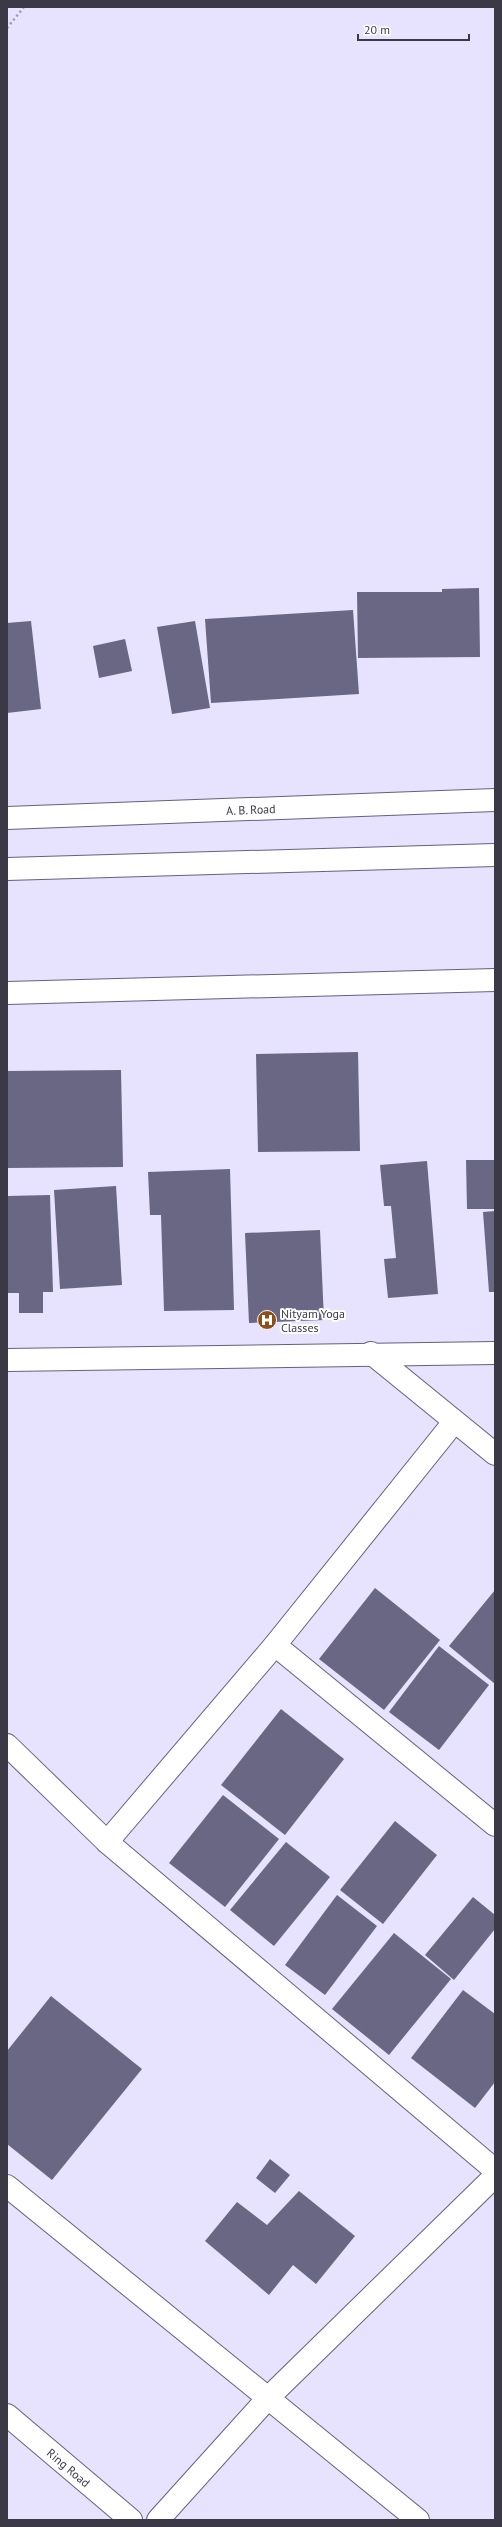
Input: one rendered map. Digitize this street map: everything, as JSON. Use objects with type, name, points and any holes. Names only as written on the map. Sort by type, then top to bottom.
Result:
[{"type":"main road","name":"A. B. Road","points":[[7,818],[495,800]]},
{"type":"main road","points":[[7,869],[495,855]]},
{"type":"main road","points":[[7,993],[495,980]]},
{"type":"main road","points":[[371,1353],[495,1454]]},
{"type":"main road","points":[[7,1360],[371,1353],[495,1353]]},
{"type":"main road","points":[[107,1842],[275,1645],[454,1422]]},
{"type":"main road","points":[[275,1645],[495,1825]]},
{"type":"main road","points":[[7,1745],[107,1842],[495,2170]]},
{"type":"main road","points":[[158,2520],[269,2397],[495,2176]]},
{"type":"main road","points":[[7,2186],[269,2397],[418,2520]]},
{"type":"main road","name":"Ring Road","points":[[7,2415],[131,2520]]},
{"type":"path","points":[[7,28],[24,7]]},
{"type":"building","points":[[479,588],[480,657],[358,658],[357,592],[442,592],[442,589]]},
{"type":"building","points":[[353,610],[359,694],[211,703],[205,619]]},
{"type":"building","points":[[31,621],[41,709],[7,713],[7,623]]},
{"type":"building","points":[[195,621],[210,708],[172,714],[157,627]]},
{"type":"building","points":[[125,639],[132,671],[99,678],[93,646]]},
{"type":"building","points":[[358,1052],[360,1151],[258,1152],[256,1054]]},
{"type":"building","points":[[121,1070],[123,1167],[7,1168],[7,1071]]},
{"type":"building","points":[[466,1160],[495,1160],[495,1209],[467,1209]]},
{"type":"building","points":[[427,1161],[438,1294],[388,1298],[384,1259],[396,1258],[391,1206],[384,1206],[380,1165]]},
{"type":"building","points":[[230,1169],[234,1310],[164,1311],[161,1215],[150,1215],[148,1172]]},
{"type":"building","points":[[116,1186],[122,1285],[60,1289],[54,1190]]},
{"type":"building","points":[[50,1195],[53,1292],[43,1292],[43,1313],[19,1313],[19,1293],[7,1293],[7,1196]]},
{"type":"building","points":[[495,1211],[495,1292],[489,1292],[483,1212]]},
{"type":"building","points":[[320,1230],[324,1320],[249,1323],[245,1233]]},
{"type":"building","points":[[375,1588],[440,1640],[384,1710],[319,1659]]},
{"type":"building","points":[[495,1590],[495,1684],[449,1646]]},
{"type":"building","points":[[439,1646],[489,1685],[439,1750],[389,1712]]},
{"type":"building","points":[[281,1709],[344,1759],[285,1835],[221,1785]]},
{"type":"building","points":[[223,1795],[279,1839],[225,1907],[169,1863]]},
{"type":"building","points":[[395,1821],[437,1855],[383,1924],[340,1890]]},
{"type":"building","points":[[286,1842],[330,1877],[274,1946],[230,1910]]},
{"type":"building","points":[[337,1895],[377,1926],[325,1995],[285,1965]]},
{"type":"building","points":[[473,1897],[495,1915],[495,1929],[454,1980],[425,1955]]},
{"type":"building","points":[[394,1933],[451,1979],[389,2055],[332,2009]]},
{"type":"building","points":[[463,1990],[495,2014],[495,2082],[475,2108],[411,2058]]},
{"type":"building","points":[[51,1996],[142,2069],[52,2180],[7,2144],[7,2051]]},
{"type":"building","points":[[270,2159],[290,2175],[275,2193],[256,2178]]},
{"type":"building","points":[[299,2191],[355,2236],[316,2284],[293,2265],[269,2295],[205,2241],[237,2202],[267,2225]]},
{"type":"place","name":"Nityam Yoga Classes","points":[[267,1320]]}]
